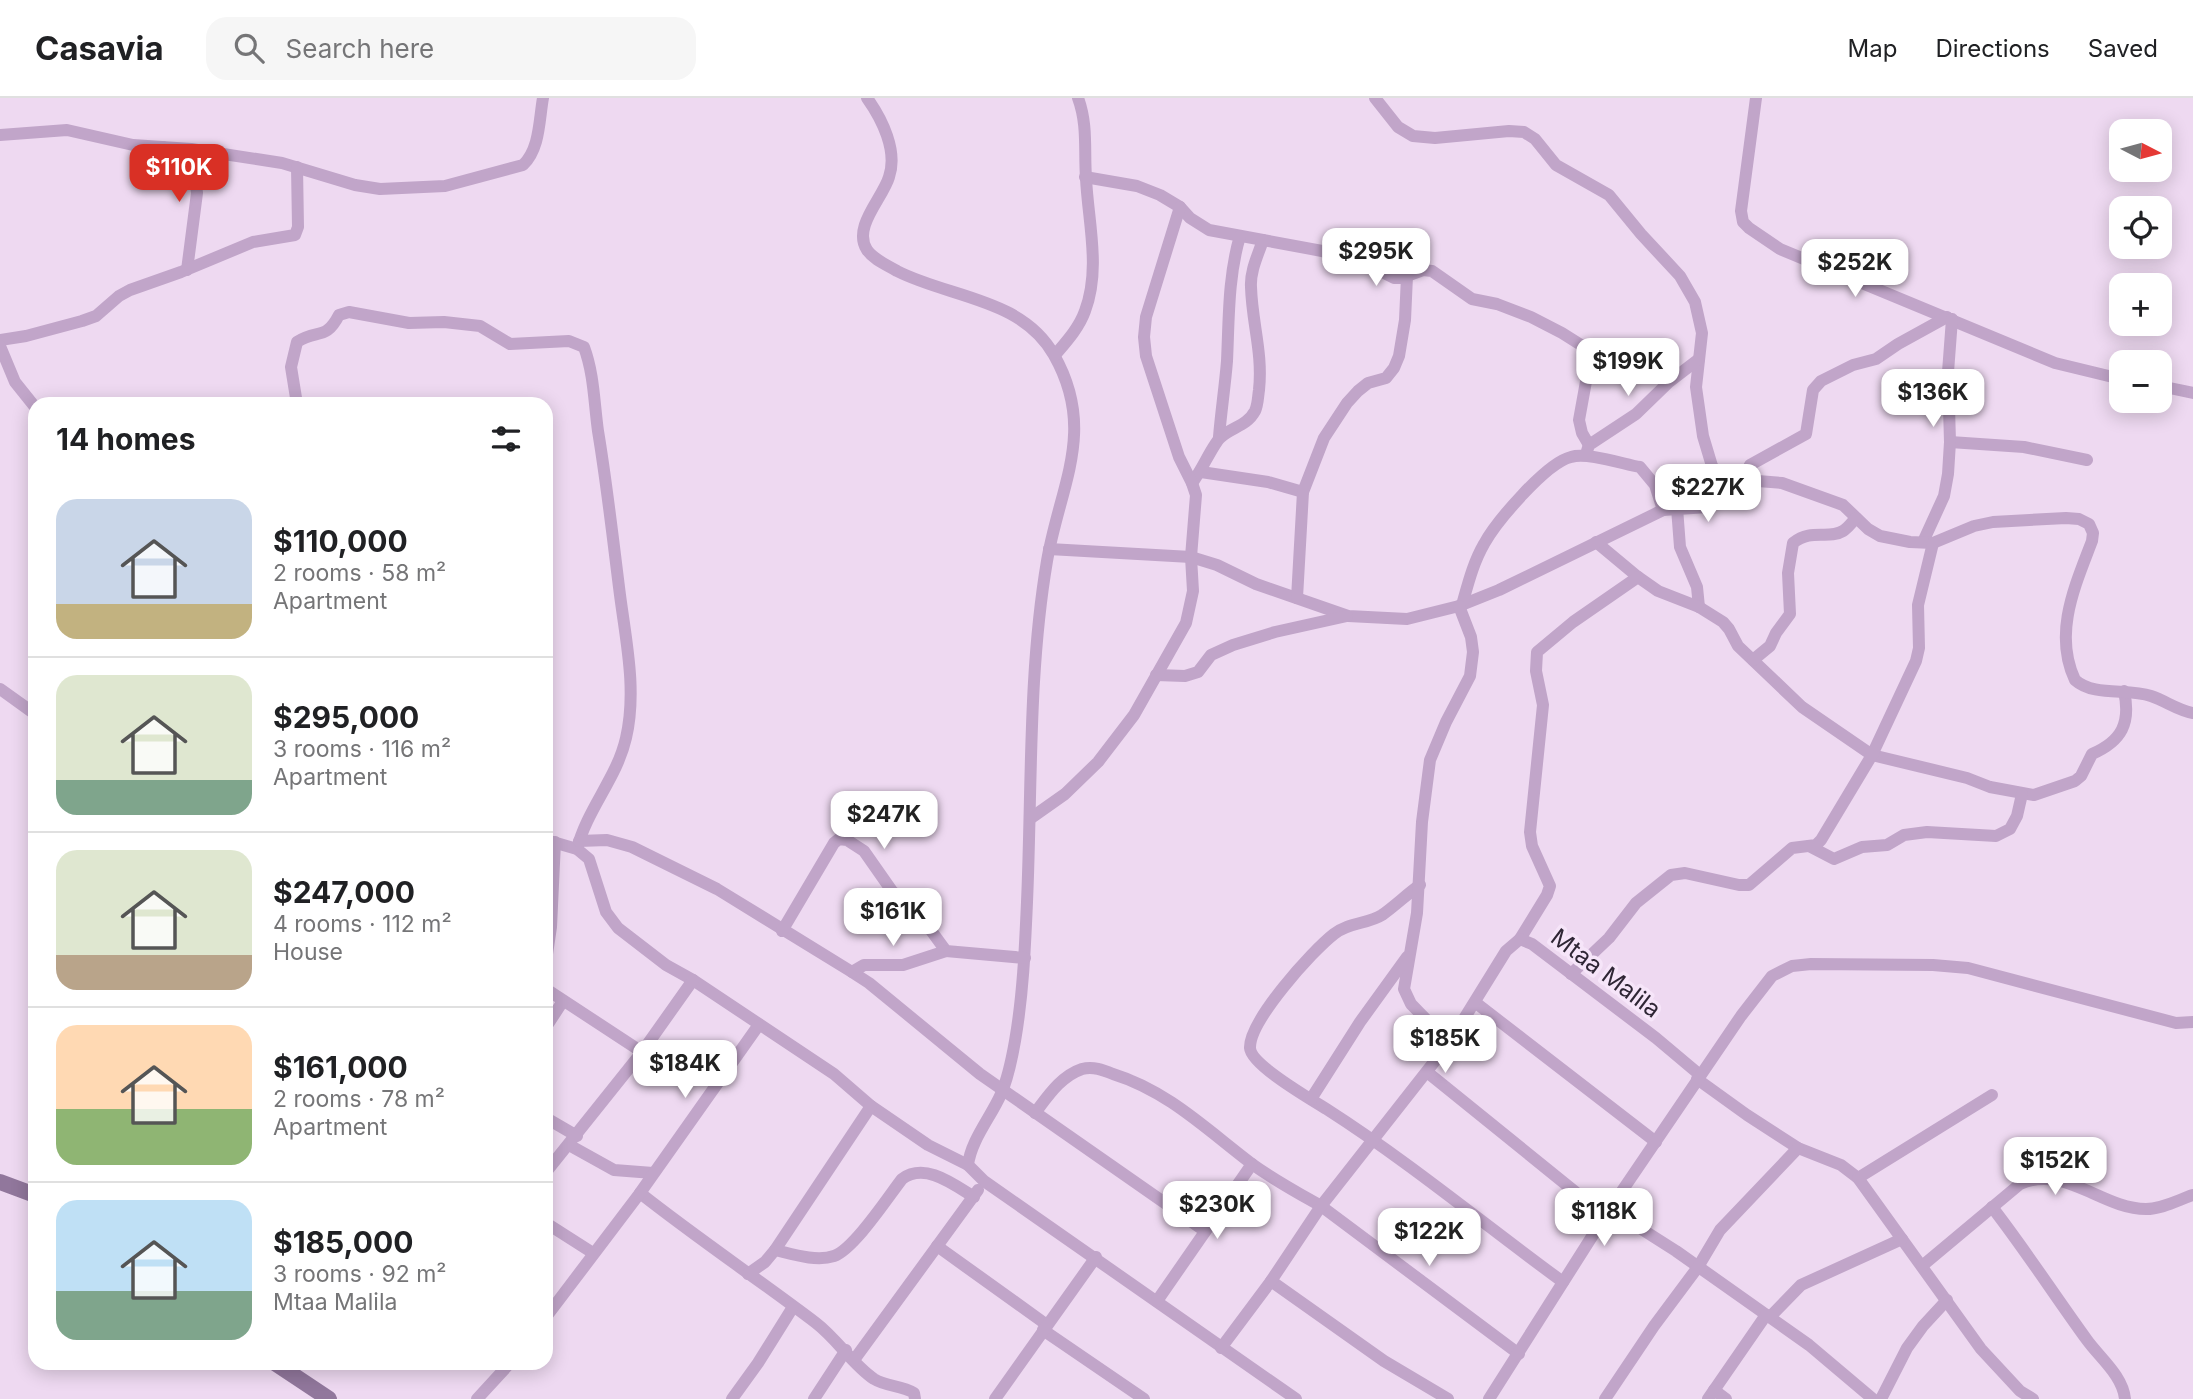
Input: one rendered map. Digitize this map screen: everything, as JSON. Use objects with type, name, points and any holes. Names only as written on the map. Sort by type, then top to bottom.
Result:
[{"type":"main road","points":[[0,1182],[28,1192]]},
{"type":"main road","points":[[286,1370],[329,1399]]},
{"type":"street","points":[[0,135],[67,130],[133,145],[204,151],[297,167],[355,185],[380,189],[445,186],[523,165],[534,150],[543,98]]},
{"type":"street","points":[[867,98],[887,137],[892,158],[890,177],[866,225],[864,239],[867,250],[879,261],[915,280],[997,306],[1039,331],[1055,355],[1074,412],[1072,463],[1049,549],[1040,604],[1032,718],[1025,958],[1015,1040],[1003,1090],[974,1145],[968,1166]]},
{"type":"street","points":[[1055,355],[1076,329],[1085,312],[1093,279],[1086,177],[1086,130],[1078,98]]},
{"type":"street","points":[[1375,98],[1398,127],[1413,136],[1435,138],[1524,132],[1535,139],[1556,165],[1609,195],[1681,276],[1695,302],[1702,333],[1696,387],[1703,436],[1712,466],[1736,487]]},
{"type":"street","points":[[1756,98],[1743,188],[1743,222],[1780,249],[2055,363],[2109,376]]},
{"type":"street","points":[[163,147],[172,166],[196,185],[187,270]]},
{"type":"street","points":[[0,340],[26,336],[96,316],[119,296],[253,242],[295,235],[298,227],[297,167]]},
{"type":"street","points":[[1086,177],[1137,186],[1160,195],[1209,230],[1322,251],[1372,267],[1394,278],[1423,270],[1432,271],[1472,299],[1497,304],[1531,317],[1581,345],[1586,351],[1588,365],[1580,420],[1587,451]]},
{"type":"street","points":[[1031,818],[1065,794],[1098,762],[1134,715],[1186,624],[1193,591],[1191,557],[1196,495],[1179,457],[1146,356],[1144,337],[1146,317],[1180,207]]},
{"type":"street","points":[[1192,483],[1201,472],[1219,437],[1227,363],[1229,300],[1240,236]]},
{"type":"street","points":[[1219,437],[1245,423],[1255,411],[1261,370],[1251,285],[1253,269],[1263,240]]},
{"type":"street","points":[[1297,598],[1303,492],[1325,438],[1347,403],[1368,383],[1386,378],[1394,368],[1399,356],[1405,320],[1407,276]]},
{"type":"street","points":[[296,397],[291,367],[297,342],[327,332],[332,329],[339,315],[349,312],[409,323],[444,322],[480,326],[510,344],[569,341],[578,342],[584,347],[591,366],[594,406],[607,486],[629,663],[631,704],[627,736],[621,756],[588,817],[578,845]]},
{"type":"street","points":[[1049,549],[1191,557],[1217,565],[1256,584],[1348,616],[1407,619],[1461,605],[1499,590],[1662,509],[1708,508],[1736,487],[1750,465],[1806,434],[1813,390],[1821,380],[1853,365],[1876,359],[1898,344],[1950,318]]},
{"type":"street","points":[[1571,974],[1609,938],[1636,903],[1671,875],[1685,873],[1738,886],[1749,885],[1792,848],[1816,845],[1822,840],[1872,755],[1916,661],[1919,648],[1918,605],[1928,543],[1944,496],[1948,474],[1950,318]]},
{"type":"street","points":[[0,346],[15,382],[28,398]]},
{"type":"street","points":[[1449,1043],[1404,994],[1420,885],[1422,822],[1430,760],[1470,676],[1473,652],[1461,605],[1471,570],[1484,542],[1526,490],[1555,466],[1587,451],[1636,414],[1669,382],[1699,359]]},
{"type":"street","points":[[2172,389],[2193,393]]},
{"type":"street","points":[[1950,442],[2024,447],[2087,460]]},
{"type":"street","points":[[1587,451],[1640,467],[1655,485],[1662,509]]},
{"type":"street","points":[[1201,472],[1268,482],[1303,492]]},
{"type":"street","points":[[1736,487],[1758,481],[1782,483],[1843,505],[1868,530],[1880,536],[1910,542],[1928,543],[1993,522],[2066,517],[2090,524],[2092,541],[2071,597],[2065,652],[2075,680],[2081,686],[2151,696],[2175,708],[2193,713]]},
{"type":"street","points":[[1677,509],[1680,547],[1697,587],[1699,607]]},
{"type":"street","points":[[1752,660],[1770,646],[1790,614],[1788,573],[1793,543],[1801,536],[1821,533],[1833,535],[1844,531],[1856,518]]},
{"type":"street","points":[[1596,542],[1638,578],[1658,591],[1699,607],[1723,622],[1738,646],[1819,721],[1872,755],[1967,778],[1990,787],[2022,794],[2043,793],[2075,781],[2081,776],[2092,754],[2108,747],[2124,728],[2127,713],[2124,691]]},
{"type":"street","points":[[1520,939],[1548,895],[1550,886],[1532,846],[1530,832],[1542,705],[1536,671],[1537,652],[1573,622],[1638,578]]},
{"type":"street","points":[[1156,675],[1185,676],[1198,672],[1211,655],[1233,645],[1275,632],[1313,626],[1348,616]]},
{"type":"street","points":[[0,689],[28,710]]},
{"type":"street","points":[[1809,846],[1834,859],[1862,847],[1887,845],[1904,835],[1927,832],[1996,836],[2010,829],[2017,817],[2022,794]]},
{"type":"street","points":[[782,931],[839,838],[864,851],[892,891],[919,914],[946,951]]},
{"type":"street","points":[[553,841],[578,845],[607,840],[632,847],[717,889],[869,983],[980,1074],[1205,1231]]},
{"type":"street","points":[[578,845],[589,859],[606,912],[618,929],[666,965],[693,980],[758,1026],[834,1074],[872,1107],[928,1145],[968,1166],[984,1181],[1096,1257],[1294,1399]]},
{"type":"street","points":[[1420,885],[1381,916],[1349,924],[1333,935],[1277,994],[1259,1021],[1250,1046],[1252,1055],[1286,1083],[1373,1141],[1563,1282]]},
{"type":"street","name":"Mtaa Malila","points":[[1221,1348],[1271,1281],[1321,1206],[1449,1043],[1506,951],[1520,939],[1532,944],[1656,1038],[1747,1115],[1798,1148],[1841,1165],[1858,1178]]},
{"type":"street","points":[[852,972],[864,965],[903,965],[946,951],[1025,958]]},
{"type":"street","points":[[1311,1099],[1360,1022],[1408,956]]},
{"type":"street","points":[[1489,1399],[1608,1213],[1699,1077],[1772,976],[1793,966],[1933,965],[1968,968],[2176,1024],[2193,1022]]},
{"type":"street","points":[[553,1164],[642,1052],[693,980]]},
{"type":"street","points":[[553,994],[642,1052]]},
{"type":"street","points":[[553,1016],[563,1001]]},
{"type":"street","points":[[1476,1003],[1656,1142]]},
{"type":"street","points":[[553,1307],[640,1193],[758,1026]]},
{"type":"street","points":[[1035,1113],[1066,1077],[1083,1069],[1096,1068],[1133,1080],[1167,1097],[1252,1164],[1321,1206],[1519,1354]]},
{"type":"street","points":[[1427,1072],[1608,1213],[1698,1267],[1768,1316],[1831,1362],[1873,1399]]},
{"type":"street","points":[[1992,1095],[1858,1178],[1999,1370],[2033,1399]]},
{"type":"street","points":[[748,1274],[765,1262],[775,1250],[872,1107]]},
{"type":"street","points":[[553,1124],[614,1170],[653,1174]]},
{"type":"street","points":[[1605,1399],[1698,1267],[1720,1230],[1798,1148]]},
{"type":"street","points":[[1157,1301],[1252,1164]]},
{"type":"street","points":[[775,1250],[811,1256],[835,1255],[856,1237],[902,1179],[910,1173],[919,1171],[935,1175],[974,1196]]},
{"type":"street","points":[[1922,1266],[2020,1184],[2031,1179],[2047,1178],[2076,1186],[2125,1206],[2145,1209],[2193,1195]]},
{"type":"street","points":[[814,1399],[937,1246],[984,1181]]},
{"type":"street","points":[[640,1193],[818,1324],[872,1377],[886,1386],[914,1393],[915,1399]]},
{"type":"street","points":[[1992,1208],[2029,1255],[2089,1343],[2112,1369],[2123,1397]]},
{"type":"street","points":[[553,1227],[593,1253]]},
{"type":"street","points":[[1726,1399],[1711,1395],[1768,1316],[1801,1284],[1902,1239]]},
{"type":"street","points":[[937,1246],[1144,1399]]},
{"type":"street","points":[[997,1398],[1096,1257]]},
{"type":"street","points":[[1271,1281],[1384,1361],[1448,1399]]},
{"type":"street","points":[[1881,1399],[1908,1348],[1923,1326],[1947,1300]]},
{"type":"street","points":[[732,1399],[793,1307]]},
{"type":"street","points":[[477,1399],[504,1370]]}]
